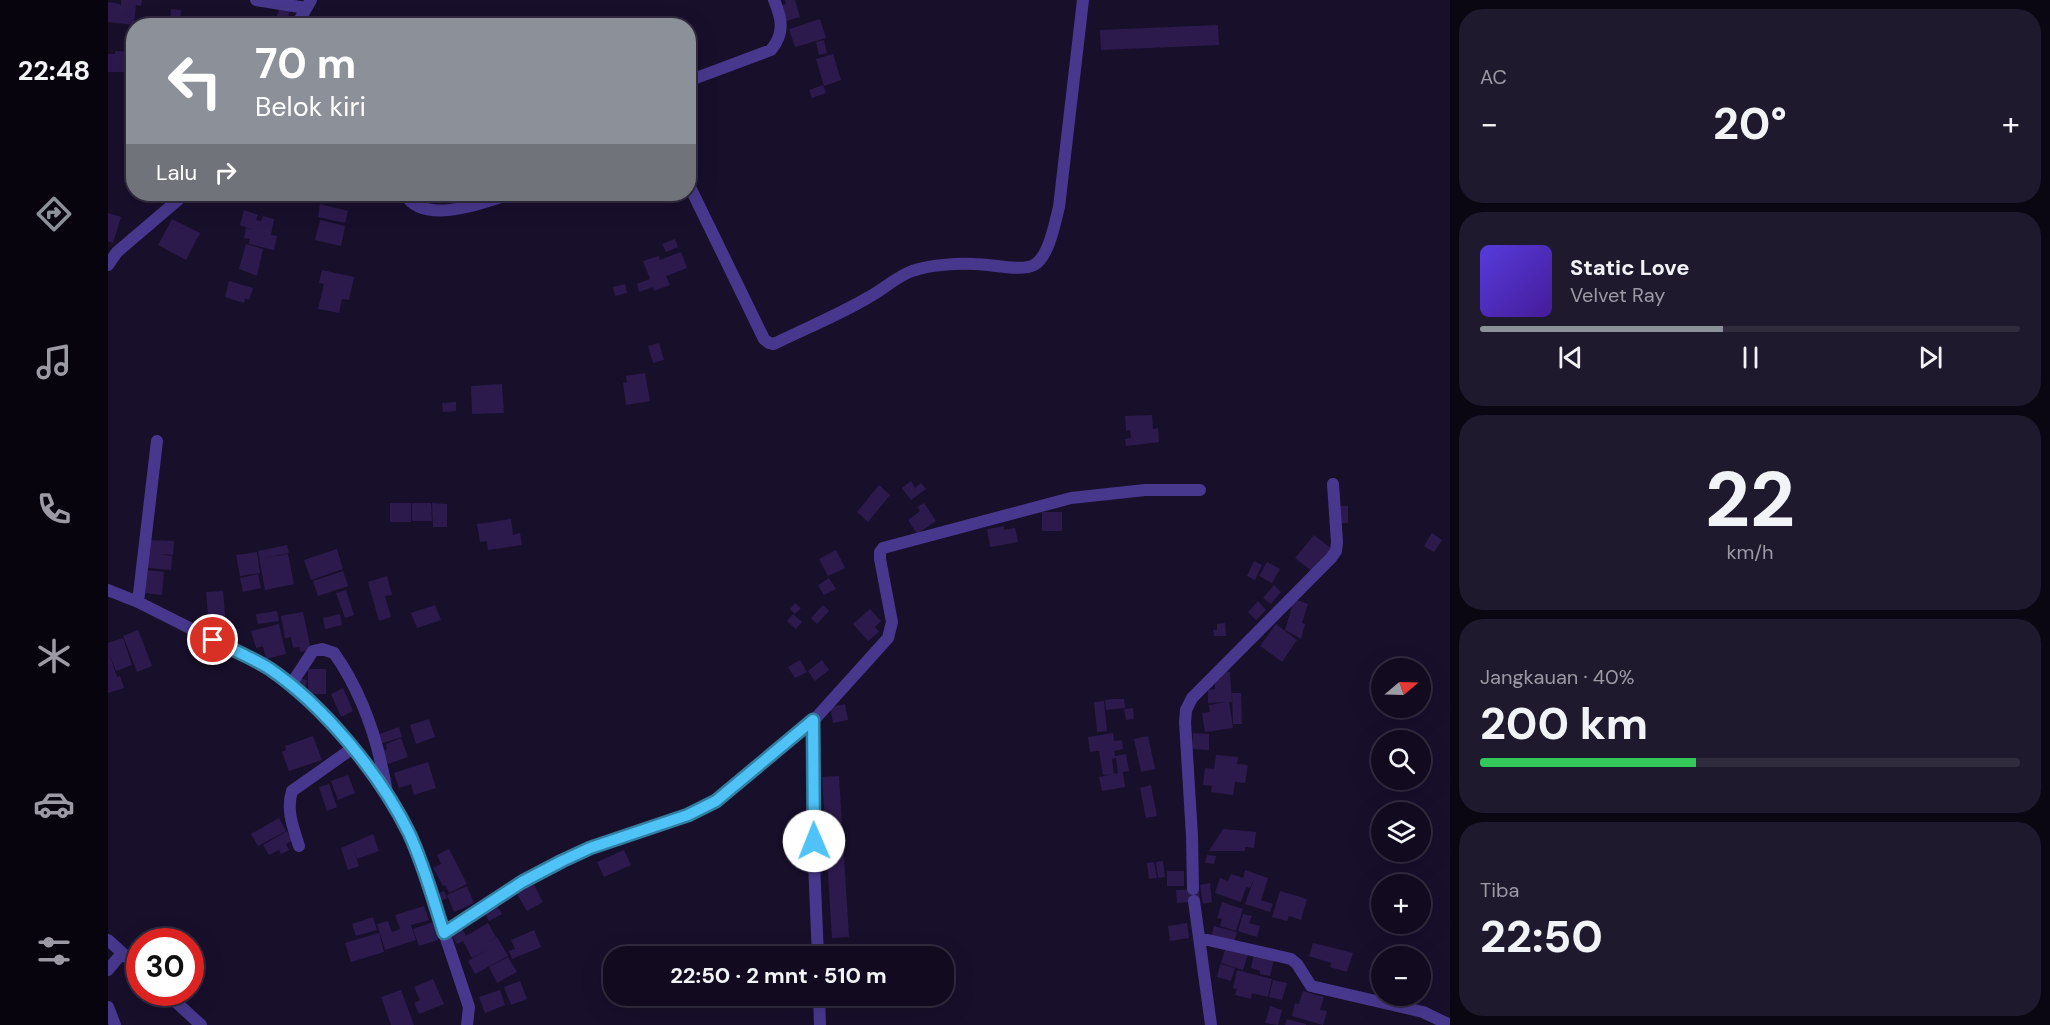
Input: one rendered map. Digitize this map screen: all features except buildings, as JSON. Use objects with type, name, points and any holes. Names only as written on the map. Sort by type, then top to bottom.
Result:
[{"type":"street","points":[[256,0],[308,4],[300,18]]},
{"type":"street","points":[[696,78],[771,50],[779,40],[782,28],[780,13],[774,0]]},
{"type":"street","points":[[696,200],[764,339],[774,344],[870,297],[892,281],[913,271],[974,264],[1023,267],[1035,264],[1043,256],[1053,233],[1059,207],[1083,0]]},
{"type":"street","points":[[108,265],[117,252],[177,201]]},
{"type":"street","points":[[409,201],[416,206],[445,210],[488,201]]},
{"type":"street","points":[[138,602],[157,441]]},
{"type":"street","points":[[1211,1025],[1193,895],[1186,710],[1192,698],[1331,558],[1337,542],[1333,484]]},
{"type":"street","points":[[444,933],[522,882],[562,861],[590,848],[688,815],[716,801],[813,720],[891,632],[892,622],[880,559],[880,552],[883,548],[1071,498],[1145,490],[1200,490]]},
{"type":"street","points":[[108,590],[138,602],[269,669],[326,717],[353,748],[388,797],[408,832],[419,858],[469,1007],[467,1025]]},
{"type":"street","points":[[290,686],[313,651],[328,649],[334,653],[357,695],[374,736],[388,797]]},
{"type":"street","points":[[813,720],[818,946]]},
{"type":"street","points":[[299,846],[289,812],[292,791],[353,748]]},
{"type":"street","points":[[1199,938],[1291,959],[1297,964],[1311,986],[1410,1008],[1450,1025]]},
{"type":"street","points":[[108,940],[126,957]]},
{"type":"street","points":[[108,970],[122,953]]},
{"type":"street","points":[[180,1006],[201,1025]]},
{"type":"street","points":[[819,1006],[820,1025]]},
{"type":"street","points":[[108,1007],[115,1025]]},
{"type":"route","points":[[213,640],[269,669],[326,717],[353,748],[388,797],[408,832],[444,933],[522,882],[562,861],[590,848],[688,815],[716,801],[813,720],[814,841]]}]
